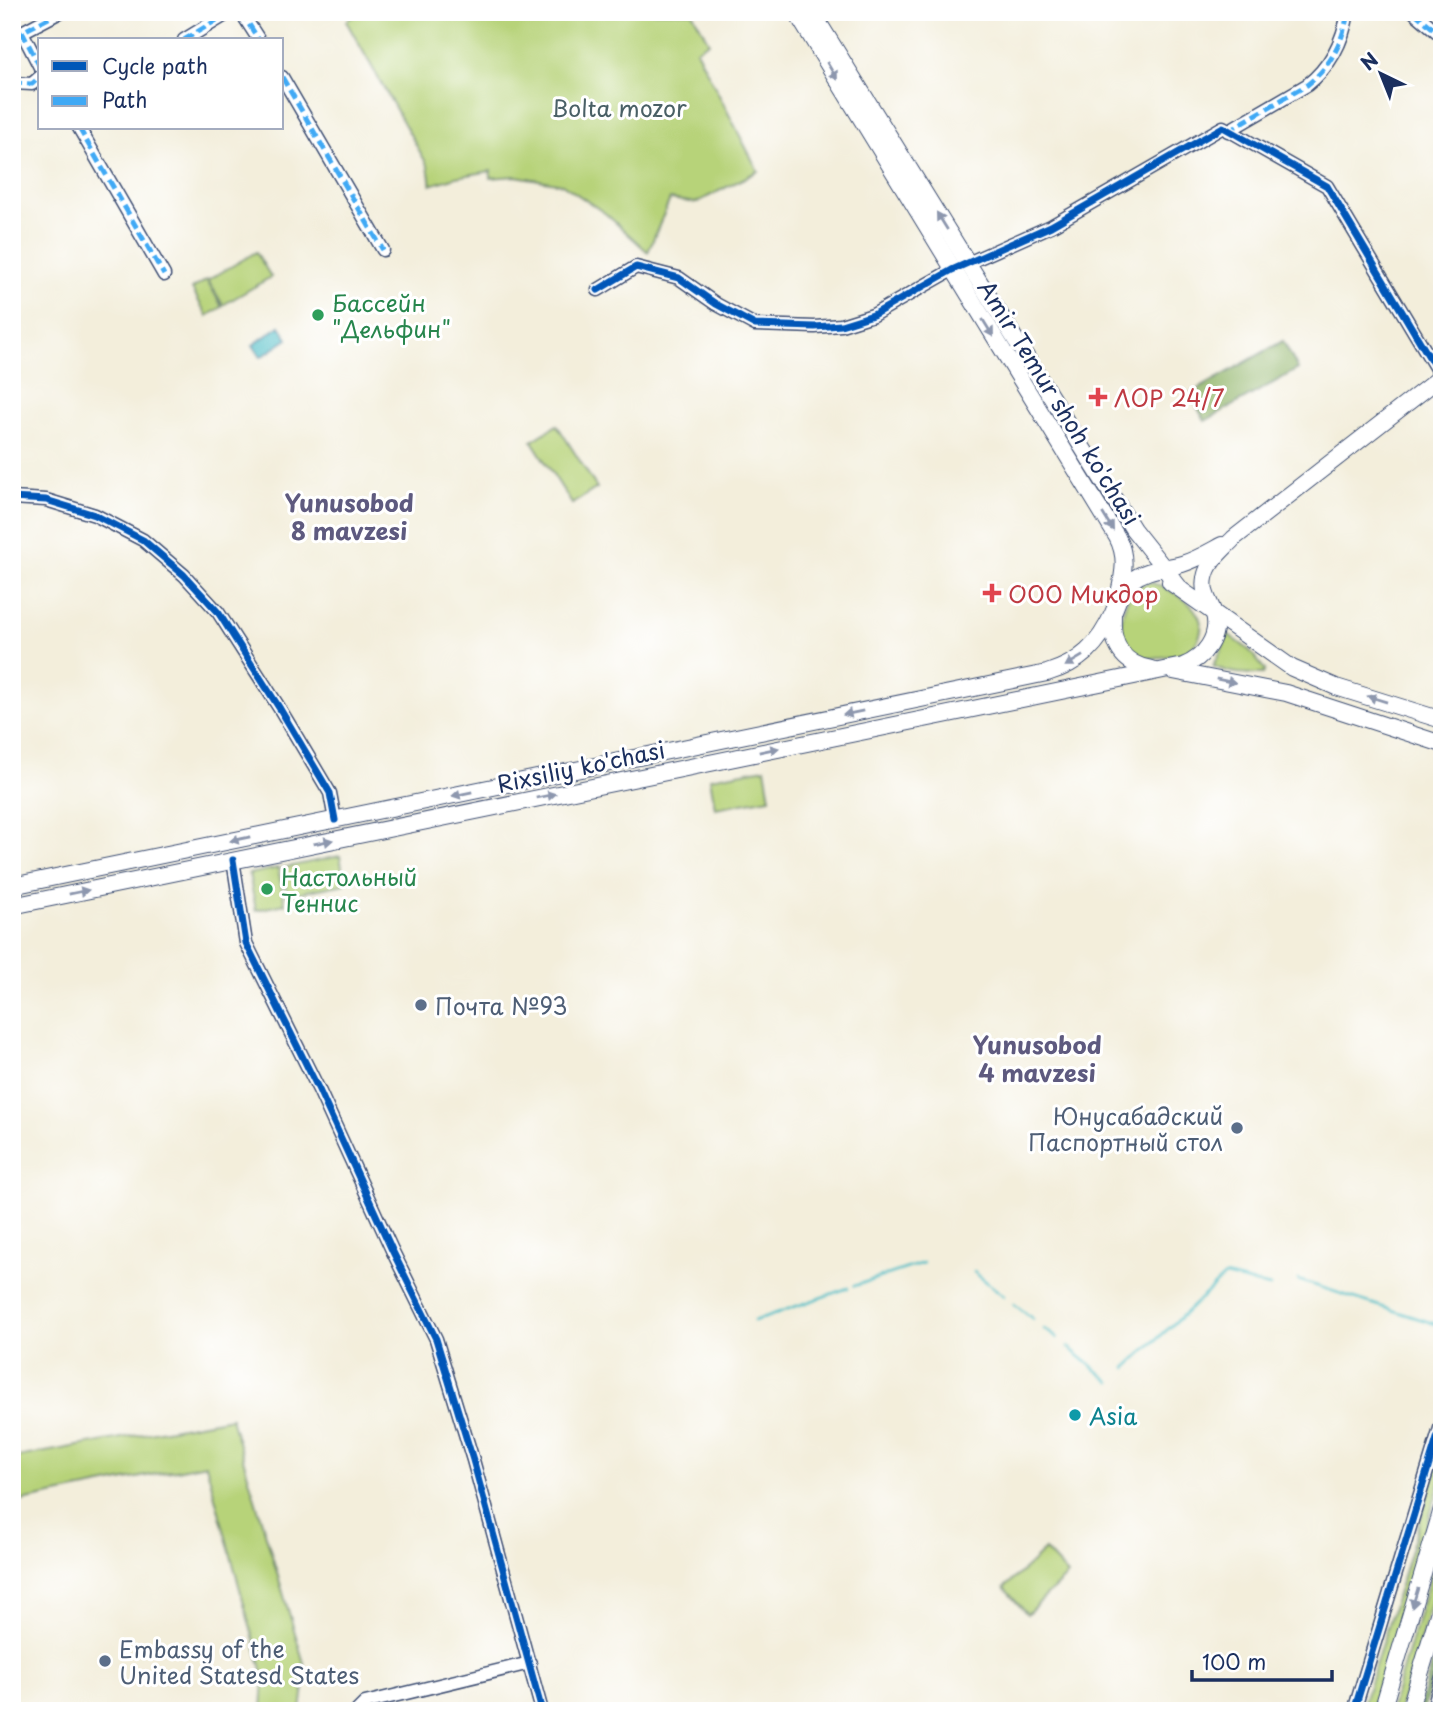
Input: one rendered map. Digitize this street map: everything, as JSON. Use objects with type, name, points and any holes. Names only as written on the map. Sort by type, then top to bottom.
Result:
[{"type":"main road","name":"Amir Temur shoh ko'chasi","points":[[796,12],[1119,541],[1125,568],[1115,609],[1113,631],[1121,653],[1136,666],[1286,693],[1442,744]]},
{"type":"main road","name":"Amir Temur shoh ko'chasi","points":[[812,12],[1133,529],[1179,587]]},
{"type":"main road","points":[[1159,669],[1188,664],[1205,651],[1213,632],[1213,611],[1204,590],[1205,576],[1215,558],[1234,538],[1441,377]]},
{"type":"main road","points":[[1115,609],[1128,584],[1145,572],[1190,561],[1234,538]]},
{"type":"main road","name":"Amir Temur shoh ko'chasi","points":[[1128,584],[1151,577],[1165,580],[1179,587],[1292,668],[1336,687],[1442,720]]},
{"type":"main road","name":"Rixsiliy ko'chasi","points":[[12,886],[1035,676],[1072,664],[1088,652],[1115,609]]},
{"type":"main road","name":"Rixsiliy ko'chasi","points":[[12,906],[1159,669]]},
{"type":"main road","points":[[967,690],[973,698],[970,709]]},
{"type":"main road","points":[[401,806],[405,825]]},
{"type":"main road","points":[[1382,1711],[1442,1509]]},
{"type":"main road","points":[[1409,1711],[1442,1601]]},
{"type":"street","points":[[38,63],[22,32],[60,12]]},
{"type":"street","points":[[187,38],[230,12]]},
{"type":"street","points":[[241,12],[258,38]]},
{"type":"street","points":[[1228,131],[1307,85],[1319,75],[1339,46],[1349,12]]},
{"type":"street","points":[[1414,12],[1439,29]]},
{"type":"street","points":[[12,83],[32,84],[38,79]]},
{"type":"street","points":[[284,80],[383,250]]},
{"type":"street","points":[[598,290],[636,267],[679,278],[716,304],[755,325],[815,327],[841,324],[873,315],[952,270],[1051,226],[1223,127],[1326,186],[1441,377]]},
{"type":"street","points":[[80,130],[164,275]]},
{"type":"street","points":[[12,498],[46,500],[95,515],[144,540],[184,575],[218,612],[279,709],[330,793],[335,820]]},
{"type":"street","points":[[233,860],[246,943],[319,1090],[436,1339],[473,1460],[542,1711]]},
{"type":"street","points":[[1354,1711],[1442,1422]]},
{"type":"street","points":[[357,1711],[365,1703],[530,1663]]},
{"type":"street","points":[[1432,1711],[1442,1677]]},
{"type":"green space","name":"Bolta mozor","points":[[360,12],[692,12],[709,42],[696,50],[758,171],[696,203],[670,199],[648,252],[606,214],[562,184],[516,176],[490,178],[491,171],[456,177],[431,185],[428,166],[346,21]]},
{"type":"green space","points":[[256,252],[271,277],[223,305],[208,280]]},
{"type":"green space","points":[[207,280],[222,307],[207,316],[192,289]]},
{"type":"green space","points":[[1283,341],[1298,369],[1205,421],[1190,394]]},
{"type":"green space","points":[[557,425],[597,488],[572,504],[532,441]]},
{"type":"green space","points":[[1150,582],[1180,597],[1191,605],[1199,617],[1199,638],[1183,653],[1147,658],[1133,652],[1126,642],[1122,631],[1125,605],[1139,586]]},
{"type":"green space","points":[[1225,632],[1249,650],[1265,670],[1263,674],[1243,674],[1213,666],[1223,647]]},
{"type":"green space","points":[[765,768],[770,798],[715,808],[710,778]]},
{"type":"green space","points":[[340,856],[345,884],[287,895],[282,868]]},
{"type":"green space","name":"Настольный Теннис","points":[[278,868],[285,904],[256,910],[249,874]]},
{"type":"green space","points":[[231,1418],[306,1670],[301,1711],[262,1711],[264,1677],[206,1464],[12,1503],[12,1458]]},
{"type":"green space","points":[[1442,1450],[1442,1476],[1371,1711],[1361,1711]]},
{"type":"green space","points":[[1442,1537],[1442,1567],[1399,1711],[1390,1711]]},
{"type":"green space","points":[[1045,1550],[1068,1575],[1027,1614],[1004,1588]]},
{"type":"green space","points":[[1442,1631],[1442,1645],[1423,1711],[1418,1711]]},
{"type":"water","points":[[280,326],[288,339],[261,357],[253,345]]},
{"type":"waterway","points":[[854,1286],[923,1263]]},
{"type":"waterway","points":[[974,1272],[1004,1296]]},
{"type":"waterway","points":[[1126,1368],[1225,1276],[1270,1287]]},
{"type":"waterway","points":[[1298,1280],[1442,1326]]},
{"type":"waterway","points":[[754,1321],[848,1288]]},
{"type":"waterway","points":[[1014,1304],[1033,1319]]},
{"type":"waterway","points":[[1044,1329],[1057,1338]]},
{"type":"waterway","points":[[1068,1347],[1111,1382]]},
{"type":"marked path","points":[[38,63],[22,32],[60,12]]},
{"type":"marked path","points":[[187,38],[230,12]]},
{"type":"marked path","points":[[241,12],[258,38]]},
{"type":"marked path","points":[[1228,131],[1315,78],[1335,53],[1348,12]]},
{"type":"marked path","points":[[1414,12],[1442,36]]},
{"type":"marked path","points":[[12,83],[32,84],[38,79]]},
{"type":"marked path","points":[[284,80],[383,250]]},
{"type":"marked path","points":[[80,130],[164,275]]},
{"type":"cycle path","points":[[598,290],[636,267],[679,278],[716,304],[755,325],[841,325],[873,315],[952,270],[1051,226],[1223,127],[1327,186],[1441,377]]},
{"type":"cycle path","points":[[12,498],[46,500],[95,515],[143,540],[184,575],[218,612],[280,709],[330,793],[335,820]]},
{"type":"cycle path","points":[[233,860],[246,943],[319,1090],[436,1339],[473,1460],[542,1711]]},
{"type":"cycle path","points":[[1354,1711],[1442,1422]]},
{"type":"place","name":"Бассейн \"Дельфин\"","points":[[318,315]]},
{"type":"place","name":"ЛОР 24/7","points":[[1098,397]]},
{"type":"place","name":"ООО Микдор","points":[[992,593]]},
{"type":"place","name":"Настольный Теннис","points":[[267,889]]},
{"type":"place","name":"Почта №93","points":[[421,1005]]},
{"type":"place","name":"Юнусабадский Паспортный стол","points":[[1237,1128]]},
{"type":"place","name":"Asia","points":[[1075,1415]]},
{"type":"place","name":"Embassy of the United Statesd States","points":[[105,1661]]},
{"type":"district","name":"Yunusobod 8 mavzesi","points":[[349,516]]},
{"type":"district","name":"Yunusobod 4 mavzesi","points":[[1037,1058]]}]
